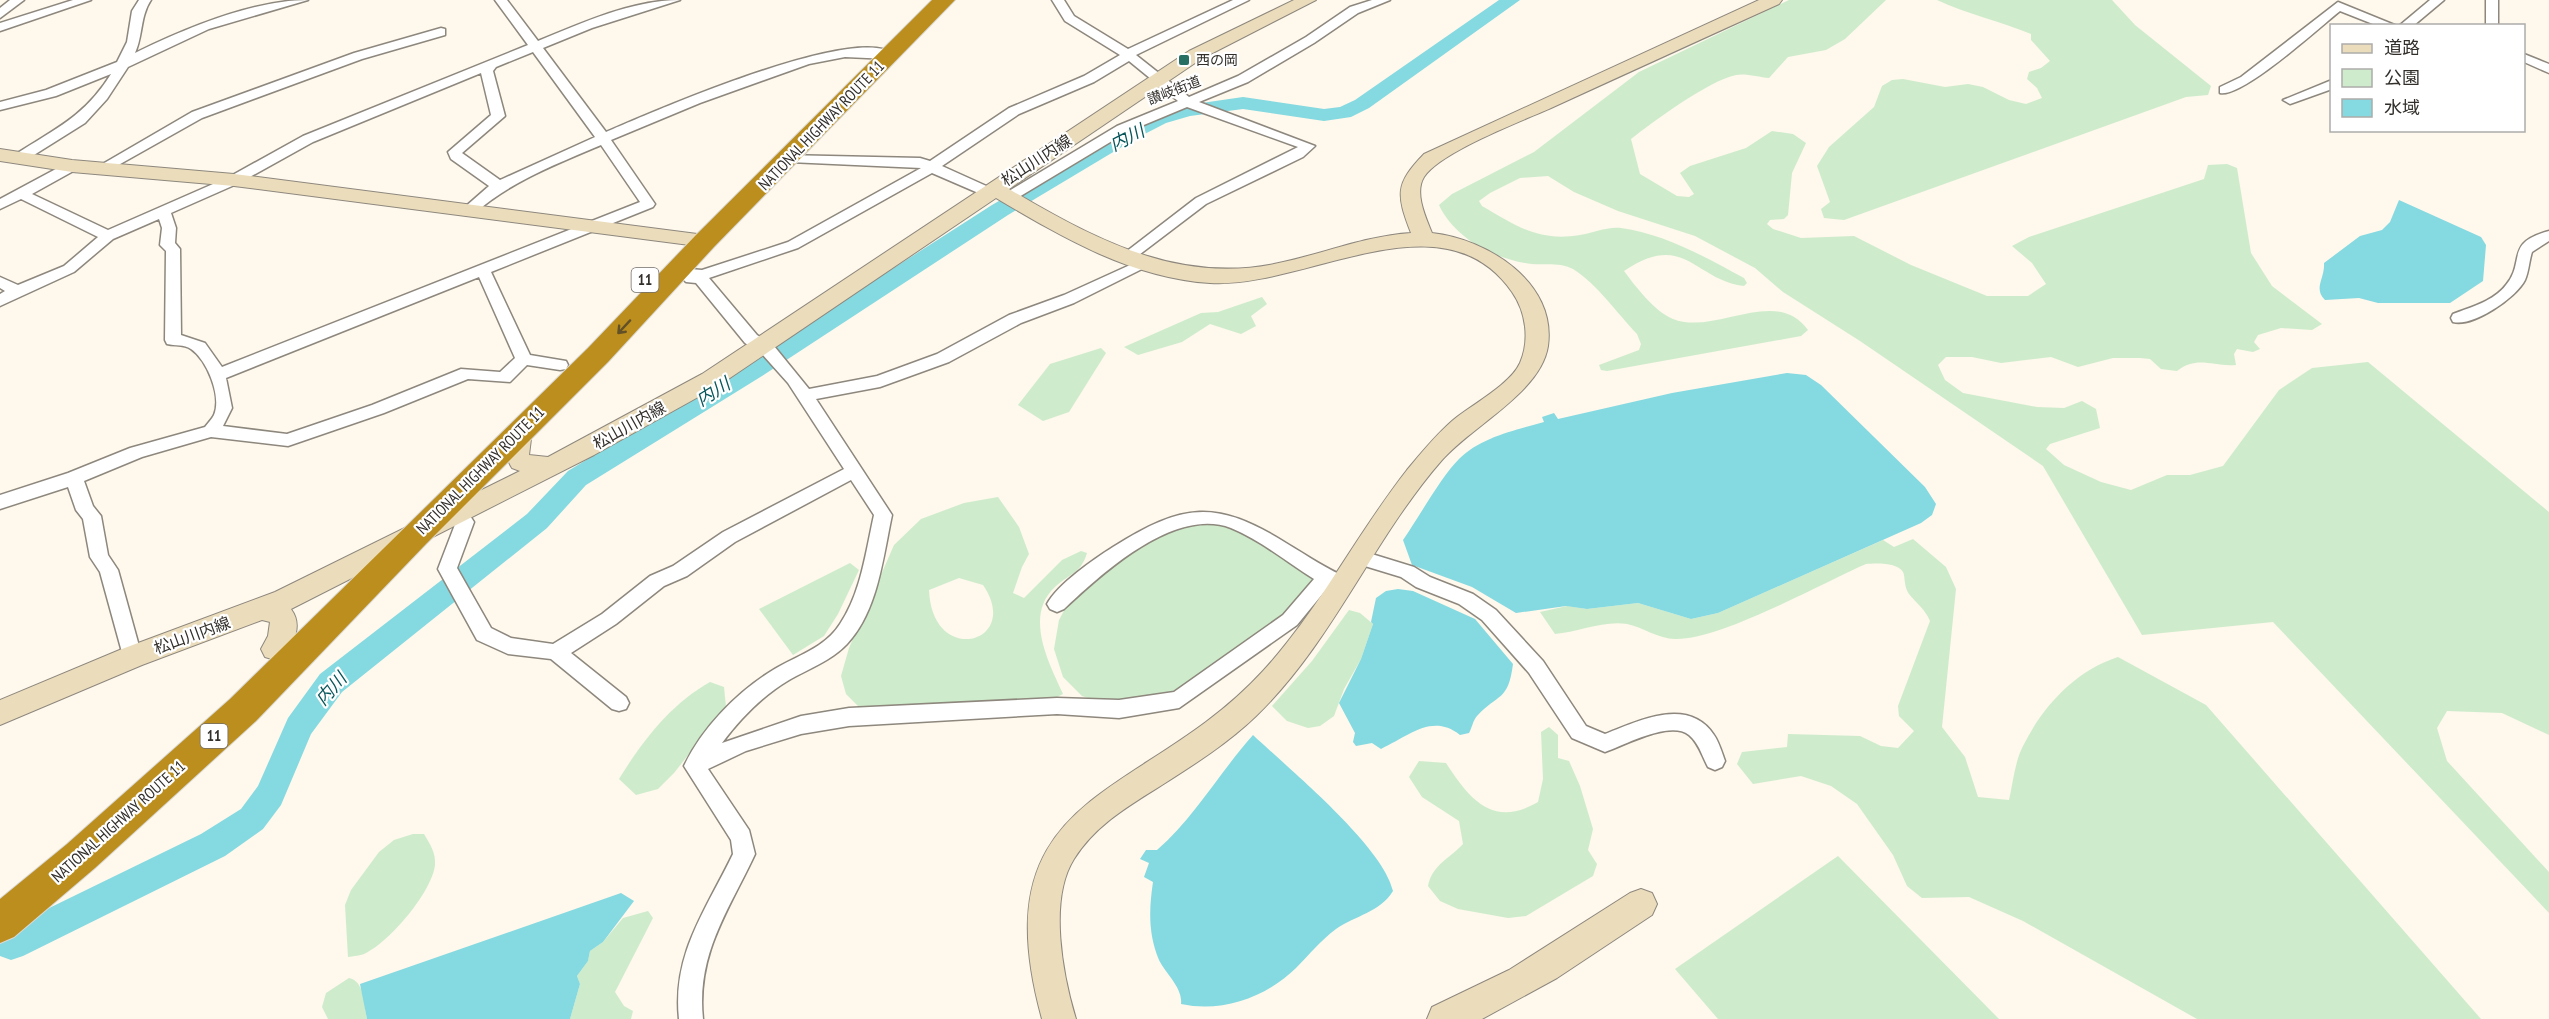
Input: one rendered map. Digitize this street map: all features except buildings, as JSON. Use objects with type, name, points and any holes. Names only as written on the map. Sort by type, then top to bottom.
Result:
[{"type":"highway","name":"NATIONAL HIGHWAY ROUTE 11","points":[[0,899],[134,785],[275,649],[560,365],[789,158],[883,54],[928,0]]},
{"type":"highway","name":"NATIONAL HIGHWAY ROUTE 11","points":[[0,924],[81,856],[243,710],[519,431],[598,355],[696,240],[883,54],[944,0]]},
{"type":"street","points":[[0,14],[18,0]]},
{"type":"street","points":[[0,27],[85,0]]},
{"type":"street","points":[[6,156],[79,120],[101,99],[136,37],[136,16],[145,0]]},
{"type":"street","points":[[0,106],[51,93],[121,65],[177,37],[205,26],[302,0]]},
{"type":"street","points":[[218,375],[648,204],[603,138],[503,2],[521,0]]},
{"type":"street","points":[[0,301],[17,291],[69,269],[108,236],[234,180],[308,139],[588,25],[674,0]]},
{"type":"street","points":[[805,394],[880,381],[932,362],[1015,319],[1069,299],[1136,261],[1201,201],[1298,154],[1308,146],[1224,113],[1191,103],[1157,79],[1129,55],[1070,18],[1058,0]]},
{"type":"street","points":[[694,766],[716,732],[746,700],[778,676],[826,650],[847,631],[860,603],[883,515],[805,394],[764,348],[751,339],[693,277],[793,245],[932,166],[1014,111],[1089,79],[1129,55],[1243,0]]},
{"type":"street","name":"松山川内線","points":[[0,713],[132,657],[264,610],[555,465],[764,348],[1005,196],[1157,79],[1225,39],[1307,0]]},
{"type":"street","name":"讃岐街道","points":[[1005,196],[1122,129],[1191,103],[1266,67],[1354,10],[1384,0]]},
{"type":"street","points":[[1425,239],[1412,209],[1411,188],[1414,176],[1431,158],[1491,128],[1773,0]]},
{"type":"street","points":[[2408,24],[2438,0]]},
{"type":"street","points":[[2492,0],[2492,24]]},
{"type":"street","points":[[2225,90],[2246,80],[2338,6],[2386,24]]},
{"type":"street","points":[[101,169],[197,115],[357,56],[441,32]]},
{"type":"street","points":[[470,210],[498,186],[648,118],[786,65],[818,56],[866,51],[883,54]]},
{"type":"street","points":[[2525,59],[2549,69]]},
{"type":"street","points":[[491,64],[487,71],[498,116],[455,152],[456,156],[498,186]]},
{"type":"street","points":[[2290,100],[2330,84]]},
{"type":"street","points":[[6,156],[72,166],[234,180],[696,240]]},
{"type":"street","points":[[694,766],[740,744],[771,734],[801,725],[849,717],[1057,706],[1119,709],[1179,700],[1290,620],[1362,558],[1429,459],[1454,433],[1518,383],[1528,372],[1536,351],[1538,338],[1534,314],[1521,288],[1511,276],[1487,258],[1470,250],[1425,239],[1378,242],[1263,274],[1212,276],[1136,261],[1068,232],[1005,196],[920,162],[789,158]]},
{"type":"street","points":[[0,205],[72,166]]},
{"type":"street","points":[[21,194],[108,236]]},
{"type":"street","points":[[164,213],[169,228],[166,245],[173,249],[173,340],[187,341],[199,347],[218,375],[223,414],[211,431]]},
{"type":"street","points":[[2459,318],[2504,296],[2518,277],[2522,254],[2527,246],[2549,236]]},
{"type":"street","points":[[483,270],[524,359]]},
{"type":"street","points":[[0,282],[17,291]]},
{"type":"street","points":[[524,359],[560,365]]},
{"type":"street","points":[[0,502],[74,478],[136,452],[211,431],[288,440],[378,409],[467,373],[504,378],[524,359]]},
{"type":"street","points":[[519,431],[517,456],[521,462],[542,467],[555,465]]},
{"type":"street","points":[[556,652],[609,619],[657,581],[680,572],[729,537],[854,471]]},
{"type":"street","points":[[74,478],[85,510],[92,516],[99,557],[109,570],[132,657]]},
{"type":"street","points":[[459,513],[465,522],[447,569],[484,634],[508,646],[556,652],[619,703]]},
{"type":"street","points":[[1057,604],[1076,585],[1138,541],[1166,526],[1196,518],[1233,522],[1335,581]]},
{"type":"street","points":[[1362,558],[1407,572],[1423,582],[1466,599],[1489,615],[1536,667],[1579,732],[1605,743],[1660,722],[1681,721],[1695,726],[1705,736],[1715,761]]},
{"type":"street","points":[[1058,1019],[1051,982],[1045,909],[1050,871],[1061,851],[1088,817],[1201,742],[1246,707],[1289,660],[1335,581]]},
{"type":"street","points":[[264,610],[279,613],[284,619],[282,637],[275,649]]},
{"type":"street","points":[[691,1019],[688,1004],[694,955],[744,854],[741,837],[694,766]]},
{"type":"street","points":[[1444,1019],[1486,1001],[1528,977],[1641,904]]},
{"type":"green space","points":[[1789,0],[1886,0],[1845,39],[1826,50],[1788,57],[1769,78],[1736,75],[1724,79],[1667,112],[1631,139],[1640,174],[1677,196],[1689,197],[1694,194],[1680,173],[1690,166],[1746,148],[1772,131],[1793,134],[1806,143],[1792,173],[1788,215],[1784,219],[1770,220],[1767,224],[1773,229],[1801,238],[1854,236],[1911,265],[1987,296],[2028,296],[2046,284],[2032,263],[2012,246],[2029,237],[2204,179],[2208,165],[2227,164],[2237,168],[2251,253],[2272,286],[2322,324],[2312,330],[2281,328],[2258,335],[2254,342],[2260,349],[2253,352],[2237,349],[2234,354],[2236,365],[2199,363],[2185,366],[2177,371],[2161,369],[2150,359],[2140,358],[2113,358],[2078,367],[2051,357],[2001,363],[1972,357],[1946,357],[1938,365],[1945,380],[1963,393],[2037,407],[2064,408],[2082,401],[2096,409],[2100,428],[2050,444],[2046,449],[2064,465],[2101,482],[2131,490],[2167,475],[2190,475],[2223,466],[2279,390],[2312,368],[2368,362],[2549,512],[2549,735],[2502,713],[2447,711],[2437,728],[2447,761],[2549,872],[2549,913],[2273,622],[2142,635],[2043,466],[1860,341],[1783,292],[1755,268],[1695,236],[1618,211],[1574,192],[1548,176],[1520,178],[1490,193],[1479,201],[1482,206],[1528,231],[1565,237],[1611,228],[1637,231],[1669,241],[1700,255],[1744,278],[1747,283],[1744,286],[1727,282],[1676,256],[1661,255],[1624,271],[1652,305],[1673,319],[1690,323],[1707,322],[1762,311],[1779,312],[1795,317],[1808,330],[1801,336],[1607,371],[1601,370],[1599,365],[1639,350],[1641,344],[1637,334],[1582,275],[1568,267],[1518,262],[1491,253],[1466,238],[1446,217],[1439,205],[1452,194],[1534,152],[1639,72]]},
{"type":"green space","points":[[1937,0],[2112,0],[2135,25],[2211,86],[2208,95],[2186,97],[1844,220],[1824,218],[1821,209],[1830,202],[1817,166],[1829,147],[1874,107],[1882,86],[1892,80],[1903,79],[1945,87],[1968,84],[1983,87],[2009,100],[2026,104],[2042,98],[2037,88],[2027,79],[2029,72],[2041,68],[2050,61],[2031,40],[2031,34]]},
{"type":"green space","points":[[1262,297],[1267,304],[1251,316],[1256,326],[1241,334],[1210,324],[1182,342],[1138,355],[1124,347],[1201,313],[1218,312]]},
{"type":"green space","points":[[1101,348],[1106,353],[1069,412],[1043,421],[1018,405],[1050,364]]},
{"type":"green space","points":[[998,497],[1019,527],[1029,554],[1013,593],[1024,598],[1062,560],[1081,551],[1087,553],[1079,569],[1056,586],[1046,598],[1041,611],[1042,639],[1051,668],[1063,694],[1049,701],[861,709],[846,694],[841,676],[849,648],[894,545],[921,519],[964,503]],"holes":[[[959,578],[983,585],[992,605],[992,621],[984,633],[972,638],[958,638],[944,630],[934,615],[929,590]]]},
{"type":"green space","points":[[1187,523],[1228,524],[1318,576],[1281,618],[1175,697],[1100,702],[1082,696],[1063,677],[1054,649],[1059,620],[1066,607],[1079,591],[1141,546],[1168,530]]},
{"type":"green space","points":[[1913,539],[1946,567],[1956,589],[1942,727],[1965,757],[1978,797],[2009,800],[2020,752],[2040,717],[2074,681],[2102,663],[2118,657],[2206,705],[2481,1019],[2197,1019],[2023,921],[1969,897],[1922,898],[1907,886],[1893,855],[1857,804],[1831,786],[1801,776],[1753,784],[1737,764],[1742,752],[1787,747],[1788,734],[1860,736],[1881,746],[1898,748],[1914,731],[1899,716],[1898,706],[1930,621],[1909,594],[1904,575],[1899,568],[1888,564],[1866,564],[1744,621],[1695,637],[1669,638],[1618,623],[1555,634],[1540,612],[1567,606],[1587,609],[1638,603],[1691,619],[1718,613],[1883,540],[1894,547]]},
{"type":"green space","points":[[850,563],[859,570],[838,614],[824,636],[793,655],[759,609]]},
{"type":"green space","points":[[1349,610],[1360,613],[1373,624],[1361,659],[1344,689],[1334,716],[1320,726],[1308,728],[1287,721],[1272,706],[1312,661]]},
{"type":"green space","points":[[710,682],[724,687],[726,707],[674,773],[658,789],[636,795],[619,779],[628,765],[670,712]]},
{"type":"green space","points":[[1549,727],[1558,735],[1558,758],[1569,761],[1580,786],[1593,829],[1588,850],[1597,864],[1593,876],[1526,916],[1508,918],[1458,909],[1440,901],[1428,886],[1430,879],[1437,867],[1463,844],[1459,821],[1422,797],[1409,777],[1419,761],[1446,763],[1464,788],[1484,806],[1495,811],[1508,812],[1522,809],[1538,802],[1543,779],[1541,732]]},
{"type":"green space","points":[[413,834],[424,834],[435,856],[432,876],[426,888],[398,927],[376,947],[364,954],[348,957],[345,905],[351,890],[379,852],[394,840]]},
{"type":"green space","points":[[1838,856],[1999,1019],[1718,1019],[1675,969]]},
{"type":"green space","points":[[648,911],[653,918],[615,992],[624,1006],[633,1011],[631,1019],[570,1019],[580,984],[577,976],[588,961],[590,951],[603,942],[623,918]]},
{"type":"green space","points":[[349,978],[354,980],[361,989],[367,1019],[328,1019],[322,1007],[326,993]]},
{"type":"water","points":[[2399,200],[2481,237],[2486,245],[2483,281],[2450,303],[2378,303],[2359,298],[2325,300],[2320,291],[2324,263],[2360,236],[2382,230],[2390,222]]},
{"type":"water","points":[[1787,373],[1806,375],[1821,385],[1925,487],[1936,504],[1932,515],[1921,523],[1718,613],[1691,619],[1638,603],[1587,609],[1566,606],[1516,613],[1472,587],[1412,565],[1403,540],[1452,467],[1468,451],[1478,445],[1499,435],[1544,422],[1542,417],[1554,413],[1558,419],[1672,393]]},
{"type":"water","points":[[1398,589],[1413,591],[1475,619],[1513,664],[1511,676],[1505,691],[1477,716],[1469,733],[1460,735],[1440,726],[1430,726],[1381,749],[1372,743],[1356,746],[1353,742],[1355,733],[1339,703],[1361,659],[1373,624],[1371,622],[1376,598],[1386,591]]},
{"type":"water","points":[[1253,735],[1354,831],[1386,873],[1393,891],[1374,909],[1336,929],[1296,968],[1258,995],[1212,1006],[1181,1004],[1177,987],[1155,950],[1150,921],[1153,882],[1144,877],[1149,863],[1140,859],[1146,850],[1157,850],[1183,824]]},
{"type":"water","points":[[621,893],[634,901],[603,942],[590,951],[588,961],[577,976],[580,984],[570,1019],[367,1019],[360,984]]},
{"type":"waterway","name":"内川","points":[[11,944],[213,845],[252,819],[270,795],[299,727],[331,683],[537,521],[577,478],[753,370],[1000,210],[1128,135],[1159,119],[1188,110],[1243,103],[1324,115],[1344,113],[1362,104],[1511,0]]},
{"type":"place","name":"西の岡","points":[[1184,60]]}]
